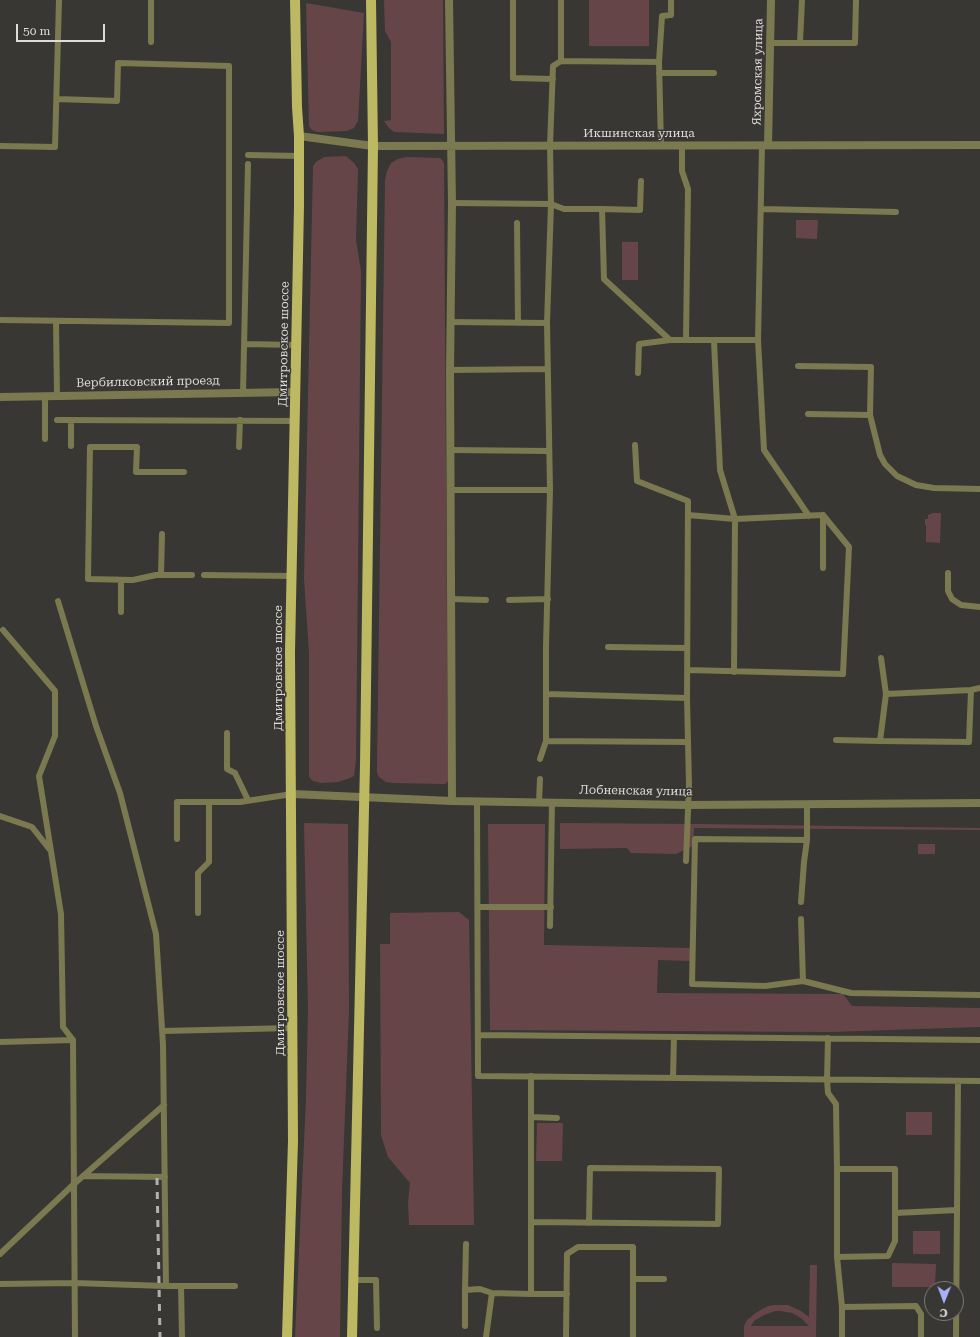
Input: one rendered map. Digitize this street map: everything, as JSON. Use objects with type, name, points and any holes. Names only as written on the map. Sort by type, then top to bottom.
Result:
[{"type":"main road","name":"Дмитровское шоссе","points":[[287,1337],[293,1191],[292,794],[290,706],[299,156],[295,0]]},
{"type":"main road","points":[[352,1337],[365,797],[373,146],[371,0]]},
{"type":"street","points":[[449,0],[452,203],[450,322],[452,801]]},
{"type":"street","name":"Яхромская улица","points":[[765,145],[771,43],[771,0]]},
{"type":"street","name":"Икшинская улица","points":[[299,136],[373,146],[980,145]]},
{"type":"street","name":"Вербилковский проезд","points":[[0,397],[296,392]]},
{"type":"street","name":"Лобненская улица","points":[[292,794],[452,801],[688,805],[980,803]]},
{"type":"lane","points":[[0,146],[55,147],[60,0]]},
{"type":"lane","points":[[150,42],[151,0]]},
{"type":"lane","points":[[513,0],[513,78],[553,79]]},
{"type":"lane","points":[[561,0],[561,61]]},
{"type":"lane","points":[[661,146],[659,62],[662,16],[671,15],[671,0]]},
{"type":"lane","points":[[800,42],[802,0]]},
{"type":"lane","points":[[771,43],[855,43],[856,0]]},
{"type":"lane","points":[[540,759],[546,741],[547,694],[550,490],[547,323],[551,204],[550,146],[553,66],[561,61],[659,62]]},
{"type":"lane","points":[[0,320],[229,322],[229,66],[118,63],[117,101],[57,99]]},
{"type":"lane","points":[[659,73],[714,73]]},
{"type":"lane","points":[[765,145],[761,210],[758,340],[764,450],[809,516]]},
{"type":"lane","points":[[682,146],[682,171],[688,189],[686,340]]},
{"type":"lane","points":[[248,155],[299,156]]},
{"type":"lane","points":[[243,393],[248,164]]},
{"type":"lane","points":[[452,203],[551,204],[564,209],[640,210],[641,181]]},
{"type":"lane","points":[[602,209],[604,278],[670,340]]},
{"type":"lane","points":[[761,210],[896,212]]},
{"type":"lane","points":[[517,223],[518,323]]},
{"type":"lane","points":[[56,321],[57,396]]},
{"type":"lane","points":[[450,322],[547,323]]},
{"type":"lane","points":[[638,373],[639,344],[670,340],[758,340]]},
{"type":"lane","points":[[714,341],[720,470],[735,519],[734,672]]},
{"type":"lane","points":[[244,344],[296,345]]},
{"type":"lane","points":[[798,366],[871,367],[870,415],[880,455],[885,464],[897,476],[908,482],[924,487],[980,489]]},
{"type":"lane","points":[[450,370],[548,369]]},
{"type":"lane","points":[[45,396],[45,439]]},
{"type":"lane","points":[[808,414],[870,415]]},
{"type":"lane","points":[[57,420],[295,421]]},
{"type":"lane","points":[[71,420],[71,446]]},
{"type":"lane","points":[[239,447],[240,420]]},
{"type":"lane","points":[[635,445],[637,480],[688,501],[688,805],[686,861]]},
{"type":"lane","points":[[184,472],[136,472],[136,447],[90,447],[88,579],[133,580],[161,575],[192,575]]},
{"type":"lane","points":[[450,450],[549,451]]},
{"type":"lane","points":[[450,490],[550,490]]},
{"type":"lane","points":[[688,515],[735,519],[823,515]]},
{"type":"lane","points":[[823,515],[823,568]]},
{"type":"lane","points":[[688,670],[843,674],[849,547],[823,515]]},
{"type":"lane","points":[[161,575],[162,534]]},
{"type":"lane","points":[[948,573],[948,591],[952,599],[961,605],[980,606]]},
{"type":"lane","points":[[204,576],[292,576]]},
{"type":"lane","points":[[120,612],[121,580]]},
{"type":"lane","points":[[451,599],[486,600]]},
{"type":"lane","points":[[509,600],[548,599]]},
{"type":"lane","points":[[58,602],[96,726],[120,793],[156,934],[162,1031],[166,1286]]},
{"type":"lane","points":[[2,630],[55,691],[54,736],[39,776],[61,914],[63,1027],[73,1040],[75,1337]]},
{"type":"lane","points":[[608,647],[687,648]]},
{"type":"lane","points":[[880,741],[886,694],[881,658]]},
{"type":"lane","points":[[886,694],[971,690],[980,688]]},
{"type":"lane","points":[[836,740],[969,742],[971,690]]},
{"type":"lane","points":[[547,694],[687,698]]},
{"type":"lane","points":[[227,734],[227,769],[236,774],[248,800]]},
{"type":"lane","points":[[546,741],[688,742]]},
{"type":"lane","points":[[540,779],[540,802]]},
{"type":"lane","points":[[177,839],[177,802],[240,802],[292,794]]},
{"type":"lane","points":[[477,801],[478,1076],[980,1081]]},
{"type":"lane","points":[[198,913],[198,873],[209,862],[209,802]]},
{"type":"lane","points":[[550,926],[552,802]]},
{"type":"lane","points":[[801,902],[807,840],[807,804]]},
{"type":"lane","points":[[0,816],[32,827],[51,851]]},
{"type":"lane","points":[[807,840],[696,839],[692,984],[765,986],[803,981],[852,993],[980,995]]},
{"type":"lane","points":[[478,907],[551,907]]},
{"type":"lane","points":[[801,919],[803,981]]},
{"type":"lane","points":[[162,1031],[293,1028]]},
{"type":"lane","points":[[479,1035],[980,1040]]},
{"type":"lane","points":[[673,1078],[674,1037]]},
{"type":"lane","points":[[828,1038],[828,1093],[836,1104],[837,1257],[842,1307],[842,1337]]},
{"type":"lane","points":[[0,1042],[73,1040]]},
{"type":"lane","points":[[531,1076],[531,1294]]},
{"type":"lane","points":[[956,1337],[958,1081]]},
{"type":"lane","points":[[0,1254],[74,1184],[164,1105]]},
{"type":"lane","points":[[531,1118],[557,1118]]},
{"type":"lane","points":[[531,1222],[718,1224],[719,1170],[590,1168],[589,1222]]},
{"type":"lane","points":[[837,1169],[895,1169],[895,1241],[888,1256],[837,1257]]},
{"type":"lane","points":[[83,1176],[165,1177]]},
{"type":"lane","points":[[895,1213],[957,1210]]},
{"type":"lane","points":[[466,1244],[466,1326]]},
{"type":"lane","points":[[566,1337],[567,1254],[578,1247],[633,1247],[633,1337]]},
{"type":"lane","points":[[633,1279],[664,1279]]},
{"type":"lane","points":[[354,1280],[376,1280],[376,1328]]},
{"type":"lane","points":[[0,1284],[75,1283],[166,1286],[235,1286]]},
{"type":"lane","points":[[181,1286],[182,1337]]},
{"type":"lane","points":[[465,1290],[480,1289],[492,1293],[567,1294]]},
{"type":"lane","points":[[486,1337],[492,1293]]},
{"type":"lane","points":[[842,1307],[916,1306],[921,1314],[921,1337]]},
{"type":"shaded area","points":[[384,0],[443,0],[444,134],[394,132],[384,121],[391,120],[391,42],[385,31]]},
{"type":"shaded area","points":[[589,0],[649,0],[649,46],[589,46]]},
{"type":"shaded area","points":[[306,3],[364,13],[358,121],[354,128],[347,131],[318,132],[312,130],[309,126]]},
{"type":"shaded area","points":[[346,156],[358,169],[356,240],[361,271],[356,760],[354,776],[338,782],[321,783],[313,781],[309,777],[309,653],[304,579],[313,166],[324,157]]},
{"type":"shaded area","points":[[406,157],[440,158],[444,164],[448,781],[445,784],[386,782],[379,777],[377,773],[385,180],[391,163]]},
{"type":"shaded area","points":[[796,220],[818,220],[817,239],[796,238]]},
{"type":"shaded area","points":[[622,242],[638,242],[638,280],[622,280]]},
{"type":"shaded area","points":[[933,513],[941,513],[940,543],[926,542],[925,519],[928,519],[928,515]]},
{"type":"shaded area","points":[[304,823],[348,824],[349,1010],[342,1191],[340,1337],[295,1337],[306,1099],[308,1009]]},
{"type":"shaded area","points":[[560,823],[980,828],[980,830],[694,828],[693,846],[676,854],[631,853],[627,848],[560,849]]},
{"type":"shaded area","points":[[488,824],[545,824],[544,945],[692,948],[692,961],[658,960],[657,993],[843,994],[852,1006],[980,1008],[980,1027],[830,1032],[490,1030]]},
{"type":"shaded area","points":[[918,844],[935,844],[935,854],[918,854]]},
{"type":"shaded area","points":[[459,912],[469,920],[474,1225],[409,1225],[408,1202],[410,1183],[388,1157],[381,1135],[380,944],[390,944],[390,913]]},
{"type":"shaded area","points":[[906,1112],[932,1112],[932,1135],[906,1135]]},
{"type":"shaded area","points":[[537,1123],[563,1123],[562,1161],[536,1161]]},
{"type":"shaded area","points":[[913,1231],[940,1231],[940,1254],[913,1254]]},
{"type":"shaded area","points":[[892,1263],[936,1264],[935,1281],[924,1281],[924,1287],[892,1287]]},
{"type":"shaded area","points":[[810,1265],[817,1265],[816,1337],[744,1337],[744,1326],[747,1320],[768,1306],[788,1305],[801,1311],[809,1317]],"holes":[[[775,1311],[792,1313],[801,1318],[809,1326],[751,1326],[754,1321],[764,1315]]]},
{"type":"railway","points":[[157,1178],[160,1337]]}]
